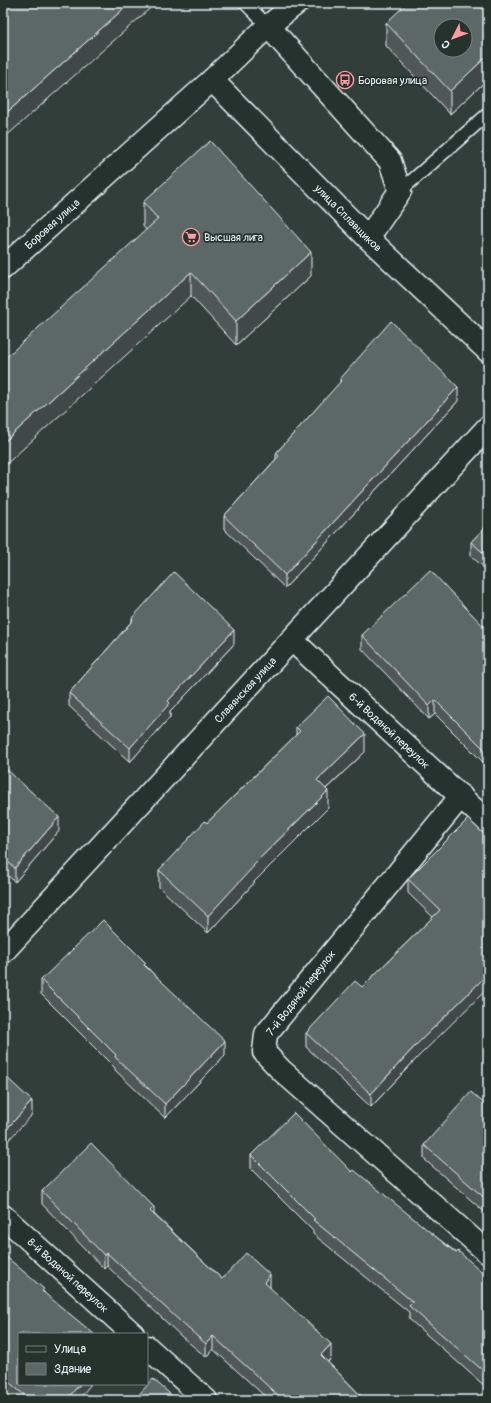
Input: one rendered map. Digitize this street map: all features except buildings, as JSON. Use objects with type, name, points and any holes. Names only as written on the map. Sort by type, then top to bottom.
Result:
[{"type":"street","name":"Боровая улица","points":[[3,268],[212,80],[268,26],[297,3]]},
{"type":"street","points":[[268,26],[390,161],[400,191],[368,238]]},
{"type":"street","name":"улица Сплавщиков","points":[[212,80],[368,238],[488,351]]},
{"type":"street","name":"Славянская улица","points":[[3,952],[488,427]]},
{"type":"street","name":"6-й Водяной переулок","points":[[292,640],[488,822]]},
{"type":"street","name":"7-й Водяной переулок","points":[[460,796],[266,1034],[264,1052],[281,1070],[488,1253]]},
{"type":"street","name":"8-й Водяной переулок","points":[[3,1216],[132,1333]]},
{"type":"street","points":[[148,1348],[206,1400]]},
{"type":"lane","points":[[245,3],[268,26]]},
{"type":"lane","points":[[400,191],[488,114]]},
{"type":"place","name":"Боровая улица","points":[[345,80]]},
{"type":"place","name":"Высшая лига","points":[[191,237]]}]
